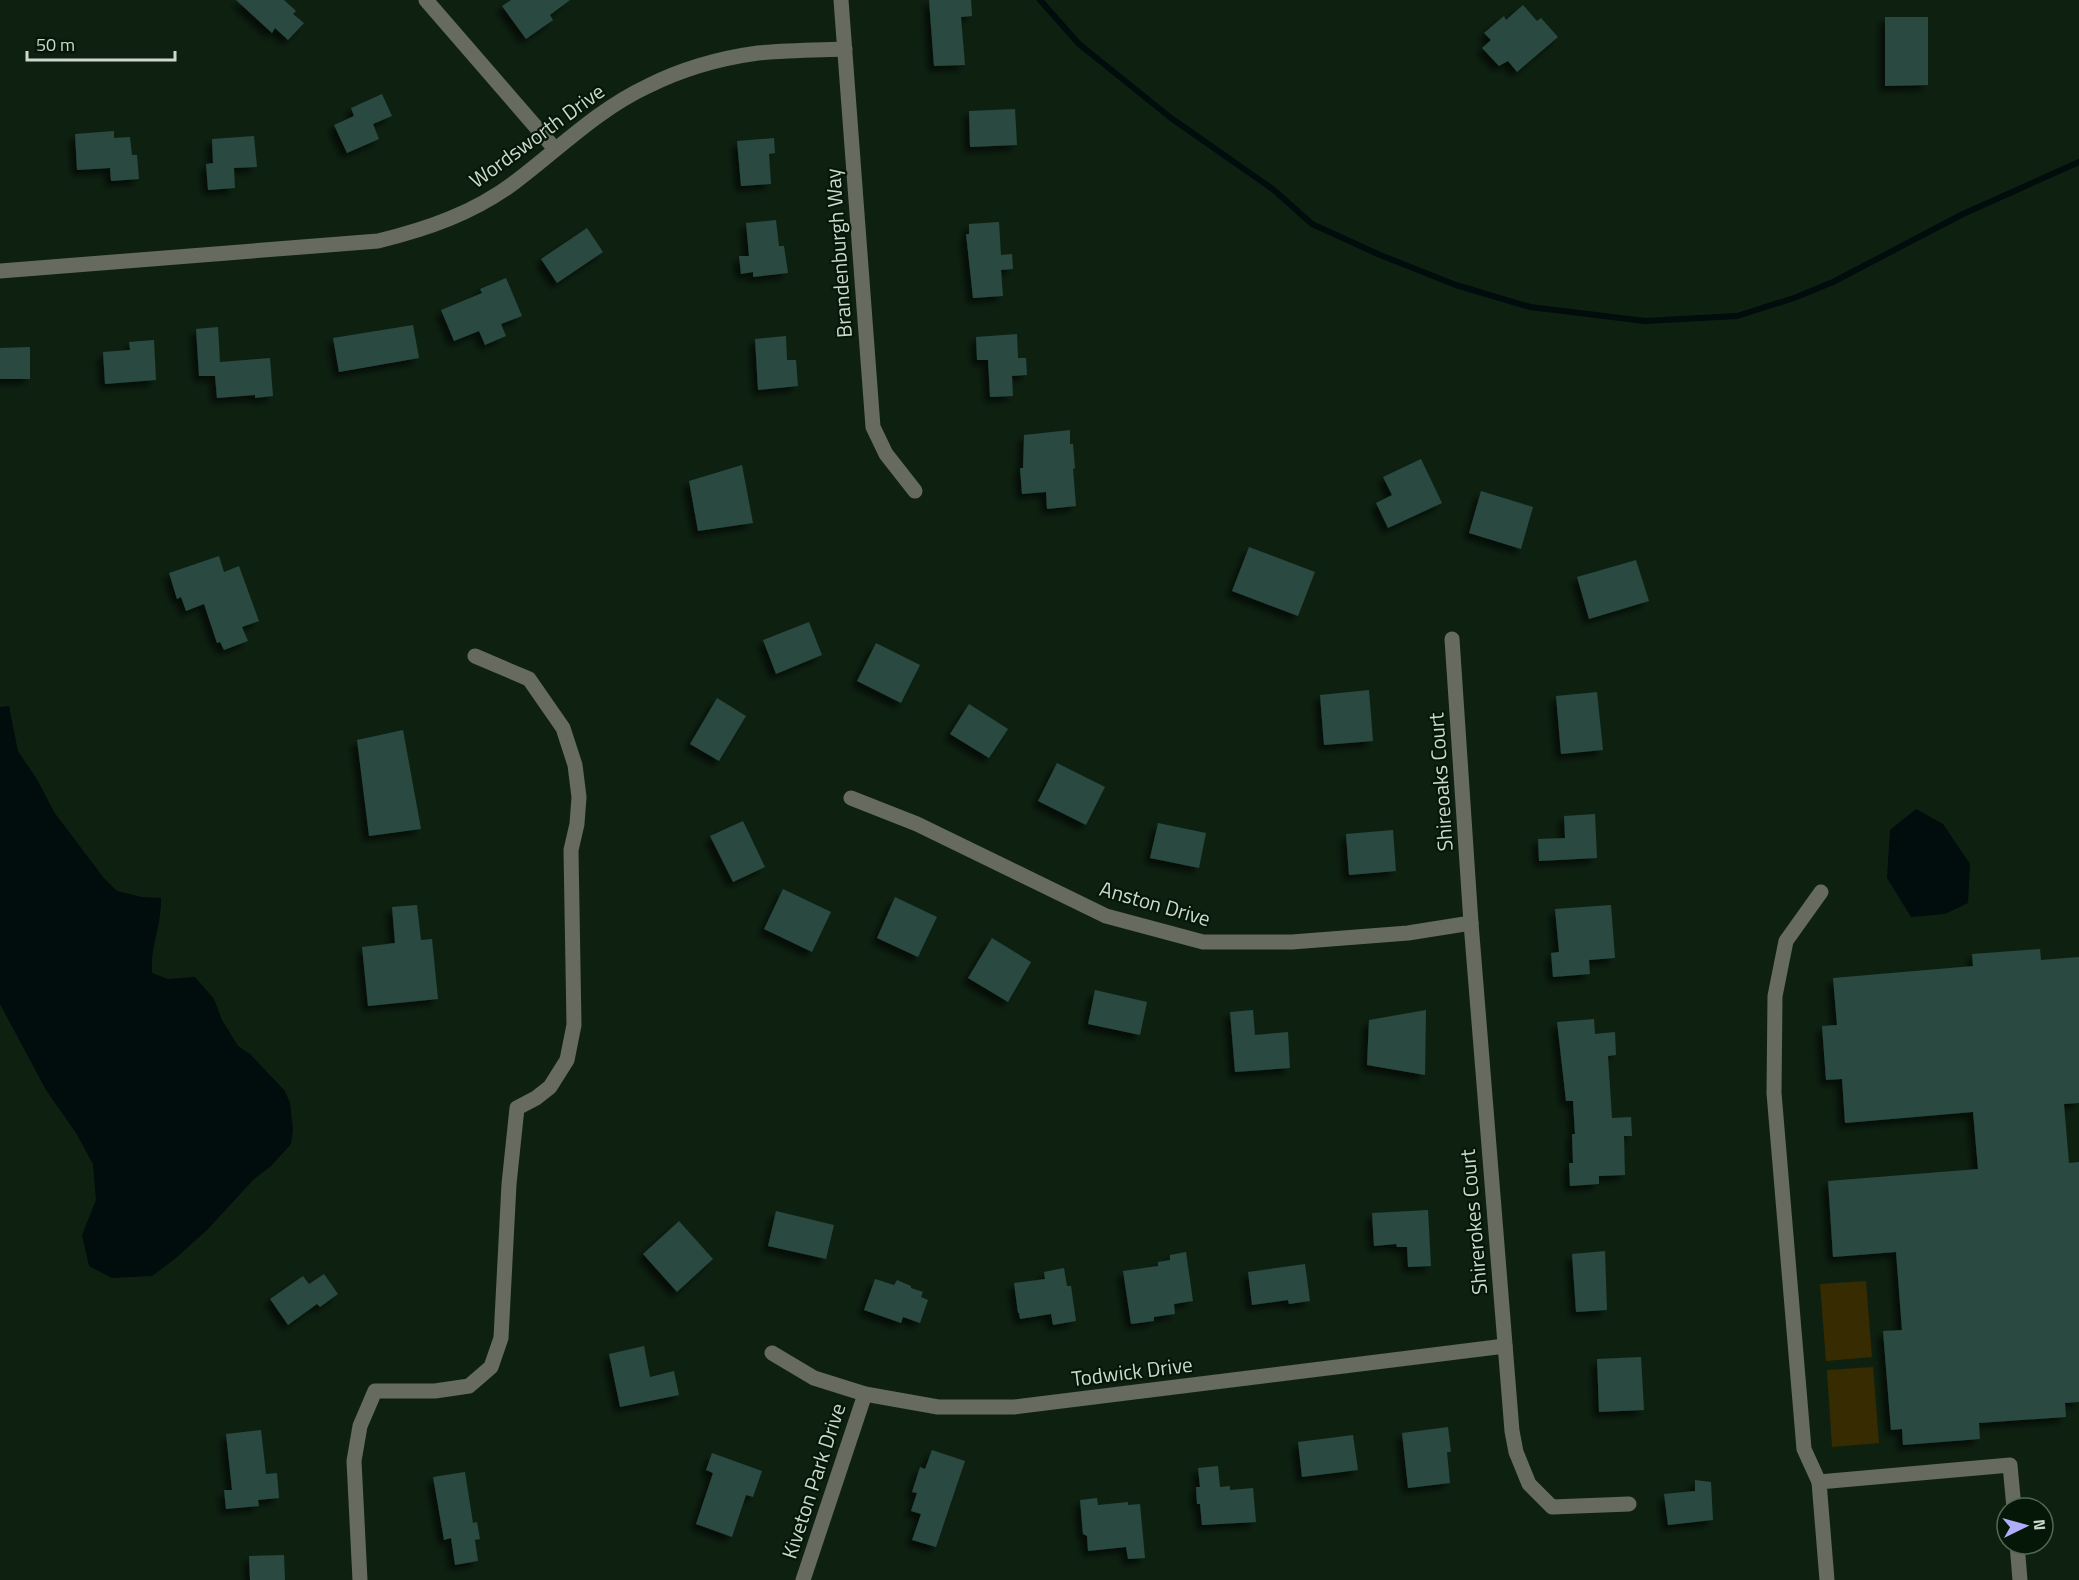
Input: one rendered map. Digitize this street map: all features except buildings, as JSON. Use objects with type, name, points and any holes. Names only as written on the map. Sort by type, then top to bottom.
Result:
[{"type":"street","points":[[426,0],[555,149]]},
{"type":"street","name":"Brandenburgh Way","points":[[841,0],[873,427],[886,454],[915,491]]},
{"type":"street","name":"Wordsworth Drive","points":[[0,271],[378,241],[422,230],[470,210],[514,183],[584,125],[649,85],[720,60],[758,53],[845,49]]},
{"type":"street","name":"Shireoaks Court","points":[[1452,639],[1471,923]]},
{"type":"street","points":[[360,1580],[354,1461],[360,1426],[375,1391],[435,1391],[469,1386],[491,1367],[501,1338],[508,1195],[517,1108],[550,1087],[567,1060],[574,1025],[571,850],[578,824],[579,797],[575,765],[563,728],[529,679],[475,656]]},
{"type":"street","name":"Anston Drive","points":[[851,798],[918,824],[1106,916],[1203,942],[1292,942],[1408,933],[1471,923]]},
{"type":"street","points":[[1821,892],[1785,941],[1775,996],[1774,1093],[1804,1449],[1819,1482],[1827,1580]]},
{"type":"street","name":"Shirerokes Court","points":[[1471,923],[1515,1452],[1529,1484],[1552,1507],[1629,1504]]},
{"type":"street","name":"Todwick Drive","points":[[772,1353],[814,1378],[865,1394],[938,1407],[1014,1407],[1505,1346]]},
{"type":"street","name":"Kiveton Park Drive","points":[[803,1580],[865,1394]]},
{"type":"street","points":[[1819,1482],[2010,1465],[2013,1496]]},
{"type":"street","points":[[2018,1556],[2020,1580]]},
{"type":"shaded area","points":[[9,706],[18,751],[38,781],[54,812],[103,877],[117,891],[142,897],[161,898],[152,973],[168,979],[195,977],[214,999],[222,1020],[238,1046],[250,1054],[285,1091],[290,1103],[293,1130],[291,1144],[271,1166],[254,1179],[208,1229],[152,1276],[112,1278],[89,1266],[82,1235],[96,1200],[93,1164],[76,1133],[46,1090],[0,1004],[0,707]]},
{"type":"shaded area","points":[[1916,809],[1943,824],[1970,864],[1968,903],[1945,914],[1911,917],[1887,878],[1890,830]]},
{"type":"shaded area","points":[[1866,1281],[1872,1357],[1826,1361],[1820,1284]]},
{"type":"shaded area","points":[[1873,1367],[1879,1443],[1832,1447],[1827,1370]]},
{"type":"waterway","points":[[1040,0],[1079,44],[1171,118],[1274,190],[1312,224],[1380,255],[1456,285],[1530,307],[1645,321],[1737,316],[1794,298],[1833,282],[1963,214],[2079,162]]}]
